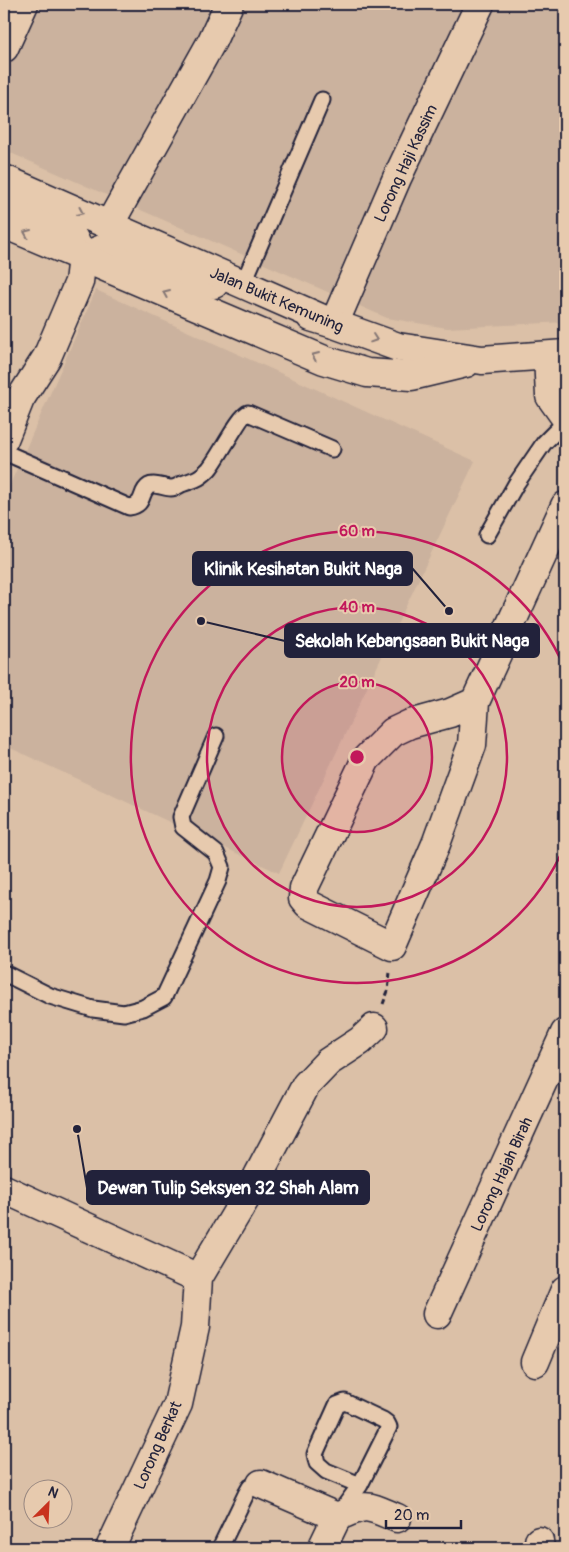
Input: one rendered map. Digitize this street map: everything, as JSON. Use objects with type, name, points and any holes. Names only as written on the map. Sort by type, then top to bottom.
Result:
[{"type":"street","points":[[4,48],[24,4]]},
{"type":"street","points":[[109,225],[212,41],[229,4]]},
{"type":"street","name":"Lorong Haji Kassim","points":[[334,324],[397,178],[480,4]]},
{"type":"street","name":"Jalan Bukit Kemuning","points":[[4,179],[334,324],[398,347],[482,360],[557,355]]},
{"type":"street","points":[[4,193],[52,218],[74,239],[82,257],[79,282],[48,357],[20,399],[4,439]]},
{"type":"street","points":[[4,224],[324,360],[367,373],[412,376],[482,360]]},
{"type":"street","points":[[82,257],[102,250],[121,249],[254,300],[334,324]]},
{"type":"street","points":[[557,355],[550,396],[565,417]]},
{"type":"street","points":[[475,702],[450,713],[410,724],[392,732],[366,759],[304,888],[303,898],[308,904],[392,946],[436,844],[472,745],[475,702],[565,506]]},
{"type":"street","points":[[4,1189],[198,1278],[250,1189],[306,1085],[328,1062],[360,1041],[374,1028]]},
{"type":"street","name":"Lorong Hajah Birah","points":[[437,1314],[565,1033]]},
{"type":"street","name":"Lorong Berkat","points":[[110,1548],[178,1404],[195,1327],[198,1278]]},
{"type":"street","points":[[535,1362],[565,1290]]},
{"type":"street","points":[[261,1484],[337,1516],[364,1506],[371,1507],[396,1518]]},
{"type":"street","points":[[322,1548],[337,1516]]},
{"type":"lane","points":[[243,284],[322,100]]},
{"type":"lane","points":[[4,452],[129,507],[136,506],[150,485],[172,488],[200,477],[210,468],[244,414],[248,413],[332,449]]},
{"type":"lane","points":[[487,534],[516,484],[544,443],[565,422]]},
{"type":"lane","points":[[4,973],[50,996],[109,1011],[124,1013],[143,1008],[164,997],[218,881],[222,867],[216,853],[183,827],[181,818],[216,736]]},
{"type":"lane","points":[[337,1516],[360,1485],[389,1427],[383,1420],[342,1402],[337,1405],[315,1454],[317,1463],[326,1471],[360,1485]]},
{"type":"lane","points":[[220,1548],[250,1487],[261,1484]]},
{"type":"path","points":[[374,1028],[388,991],[392,946]]},
{"type":"shaded area","points":[[4,4],[565,4],[565,322],[447,328],[387,318],[4,150]]},
{"type":"shaded area","points":[[96,290],[475,461],[279,873],[4,745],[4,498]]},
{"type":"place","name":"Klinik Kesihatan Bukit Naga","points":[[449,611]]},
{"type":"place","name":"Sekolah Kebangsaan Bukit Naga","points":[[201,621]]},
{"type":"place","name":"Dewan Tulip Seksyen 32 Shah Alam","points":[[77,1129]]}]
